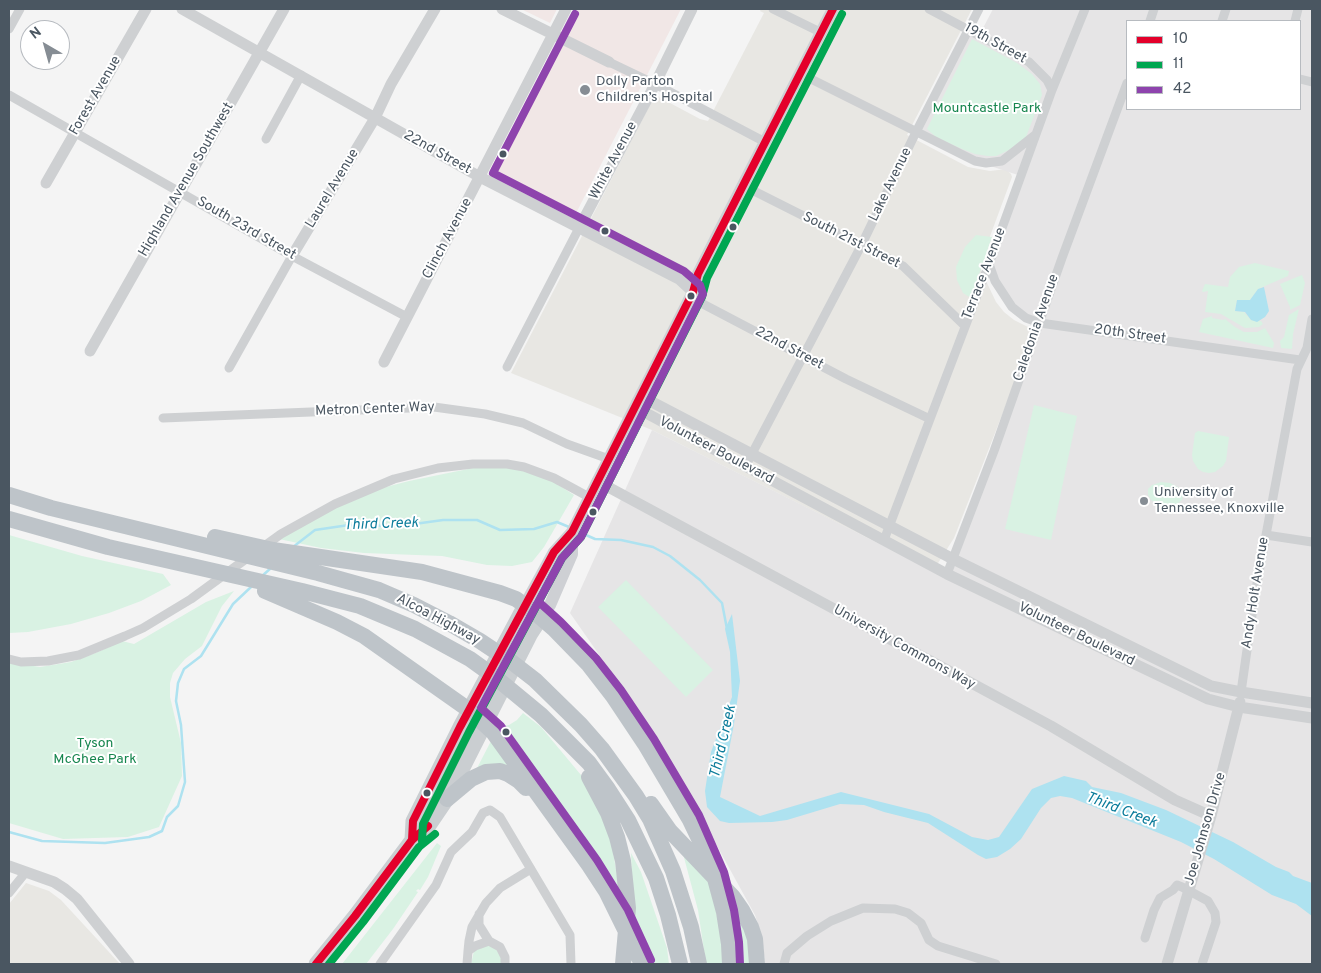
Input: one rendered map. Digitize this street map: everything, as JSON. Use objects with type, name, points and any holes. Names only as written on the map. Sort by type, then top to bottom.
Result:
[{"type":"highway","name":"Alcoa Highway","points":[[9,495],[52,508],[318,573],[379,590],[414,605],[480,641],[535,680],[559,702],[602,749],[636,796],[662,846],[684,900],[699,964]]},
{"type":"highway","points":[[9,519],[45,530],[217,573],[297,596],[364,636],[469,710],[493,732],[606,891],[642,964]]},
{"type":"highway","points":[[137,528],[208,536],[273,550],[422,572],[500,593],[516,599],[525,605],[541,618],[589,666],[613,696],[645,744],[690,820],[703,847],[719,894],[724,912],[730,964]]},
{"type":"highway","name":"Alcoa Highway","points":[[297,596],[360,606],[440,642],[470,659],[524,700],[561,735],[589,763],[628,820],[656,878],[668,915],[680,964]]},
{"type":"highway","points":[[561,735],[583,767],[608,813],[617,836],[623,861],[628,908],[622,964]]},
{"type":"highway","points":[[602,749],[648,800],[684,846],[734,897],[747,918],[754,939],[757,964]]},
{"type":"highway","points":[[447,798],[479,774],[500,772],[508,774],[519,781],[557,820]]},
{"type":"main road","points":[[692,292],[705,278],[750,189],[768,144],[807,77],[832,9]]},
{"type":"main road","points":[[412,840],[413,821],[469,710],[554,552],[572,532],[692,292],[698,274],[768,144],[824,34],[842,9]]},
{"type":"main road","points":[[316,964],[412,840],[430,824],[447,798],[530,635],[550,605],[572,554],[572,532]]},
{"type":"street","points":[[9,30],[20,9]]},
{"type":"street","name":"Forest Avenue","points":[[46,184],[146,9]]},
{"type":"street","name":"22nd Street","points":[[182,9],[480,177],[679,279],[702,304],[846,379],[930,418]]},
{"type":"street","name":"Highland Avenue Southwest","points":[[90,351],[179,191],[284,9]]},
{"type":"street","name":"Laurel Avenue","points":[[229,368],[292,256],[375,118],[391,84],[434,9]]},
{"type":"street","points":[[502,9],[655,84],[768,144]]},
{"type":"street","name":"Clinch Avenue","points":[[384,362],[566,9]]},
{"type":"street","name":"White Avenue","points":[[507,367],[655,84],[692,9]]},
{"type":"street","points":[[773,9],[824,34]]},
{"type":"street","name":"19th Street","points":[[929,9],[1029,62],[1047,80],[1052,90]]},
{"type":"street","name":"Lake Avenue","points":[[746,467],[861,246],[916,132],[980,9]]},
{"type":"street","name":"Terrace Avenue","points":[[884,540],[1084,9]]},
{"type":"street","points":[[266,139],[302,76]]},
{"type":"street","points":[[807,77],[976,161],[986,163],[1002,161],[1038,133]]},
{"type":"street","name":"Caledonia Avenue","points":[[947,574],[994,451],[1126,85]]},
{"type":"street","name":"South 23rd Street","points":[[9,95],[292,256],[407,317]]},
{"type":"street","name":"South 21st Street","points":[[750,189],[903,266],[965,326]]},
{"type":"street","name":"20th Street","points":[[989,264],[995,281],[1012,307],[1026,318],[1040,323],[1300,360]]},
{"type":"street","name":"Andy Holt Avenue","points":[[1241,692],[1255,594],[1266,535],[1300,360],[1307,348],[1312,319]]},
{"type":"street","name":"Volunteer Boulevard","points":[[637,402],[652,402],[953,559],[1211,686],[1312,703]]},
{"type":"street","name":"Volunteer Boulevard","points":[[637,402],[646,413],[947,574],[1208,699],[1238,712],[1312,718]]},
{"type":"street","name":"Metron Center Way","points":[[162,418],[434,407],[485,414],[523,423],[567,444],[609,459]]},
{"type":"street","points":[[9,659],[21,662],[48,662],[79,655],[143,628],[191,599],[281,534],[335,504],[394,479],[438,468],[467,464],[506,464],[524,467],[554,478],[589,497]]},
{"type":"street","name":"University Commons Way","points":[[597,481],[1051,726],[1175,800],[1211,816]]},
{"type":"street","points":[[1266,535],[1312,542]]},
{"type":"street","name":"Joe Johnson Drive","points":[[1167,964],[1211,816],[1238,712],[1241,692]]},
{"type":"street","points":[[380,964],[436,886],[451,852],[472,832],[483,814],[490,810],[500,816],[570,935],[571,964]]},
{"type":"street","points":[[9,866],[54,882],[77,899],[129,964]]},
{"type":"street","points":[[467,964],[470,932],[486,902],[500,888],[531,869]]},
{"type":"street","points":[[9,893],[26,872]]},
{"type":"street","points":[[1145,938],[1160,898],[1173,890],[1177,885],[1182,887],[1208,901],[1215,913],[1216,922],[1202,964]]},
{"type":"street","points":[[784,964],[787,953],[807,936],[831,921],[863,908],[895,909],[908,913],[921,923],[929,940],[938,946],[996,964]]},
{"type":"street","points":[[479,914],[479,925],[489,942],[500,947],[505,958],[505,964]]},
{"type":"street","points":[[468,952],[475,946],[489,942]]},
{"type":"shaded area","points":[[521,9],[557,9],[550,23]]},
{"type":"shaded area","name":"Dolly Parton Children’s Hospital","points":[[574,9],[681,9],[574,217],[489,172]]},
{"type":"shaded area","points":[[761,9],[972,9],[907,135],[968,167],[990,171],[1006,169],[1011,174],[1012,177],[979,266],[996,302],[1004,312],[1014,320],[1032,329],[1011,392],[954,538],[933,571],[652,430],[511,373],[655,95],[700,119],[708,121],[764,13],[760,11]]},
{"type":"shaded area","name":"University of Tennessee, Knoxville","points":[[993,9],[1312,9],[1312,964],[765,964],[762,936],[755,915],[660,742],[570,613],[652,430],[948,578],[1040,323],[1012,307],[989,264],[1021,176],[975,161],[916,132],[969,30],[982,30]]},
{"type":"shaded area","points":[[26,883],[49,891],[61,900],[120,964],[9,964],[9,904]]},
{"type":"green space","name":"Mountcastle Park","points":[[972,39],[1017,63],[1032,74],[1040,84],[1042,95],[1026,137],[1009,150],[996,156],[975,154],[962,149],[936,137],[927,129]]},
{"type":"green space","points":[[976,235],[992,237],[971,298],[963,293],[957,280],[956,267],[965,247]]},
{"type":"green space","points":[[1255,263],[1289,271],[1288,276],[1258,289],[1250,300],[1237,300],[1235,311],[1244,312],[1251,320],[1261,321],[1263,324],[1259,327],[1245,328],[1221,314],[1205,312],[1208,291],[1202,291],[1205,284],[1228,287],[1230,277],[1239,267]]},
{"type":"green space","points":[[1302,275],[1305,283],[1300,305],[1290,310],[1280,284]]},
{"type":"green space","points":[[1299,309],[1293,334],[1292,349],[1281,348],[1280,341],[1284,337],[1289,315]]},
{"type":"green space","points":[[1212,316],[1212,318],[1225,319],[1244,332],[1257,332],[1265,328],[1274,343],[1273,348],[1199,332],[1203,319]]},
{"type":"green space","points":[[1034,405],[1077,416],[1051,540],[1005,529]]},
{"type":"green space","points":[[1198,431],[1229,437],[1226,461],[1215,472],[1203,472],[1198,469],[1193,461],[1195,433]]},
{"type":"green space","points":[[511,467],[546,477],[574,495],[544,547],[532,562],[512,566],[487,565],[442,556],[364,553],[321,548],[279,539],[321,513],[382,488],[473,468]]},
{"type":"green space","points":[[1161,482],[1170,483],[1178,487],[1183,493],[1182,500],[1177,504],[1167,506],[1152,501],[1148,495],[1148,489],[1152,485]]},
{"type":"green space","points":[[9,535],[82,556],[163,574],[171,585],[141,601],[109,613],[71,624],[28,632],[9,633]]},
{"type":"green space","points":[[626,580],[713,670],[686,697],[598,607]]},
{"type":"green space","name":"Tyson McGhee Park","points":[[234,591],[222,606],[202,646],[185,659],[173,673],[170,683],[170,697],[181,743],[182,776],[159,827],[128,837],[63,839],[9,823],[9,662],[40,667],[71,662],[122,641],[134,644],[206,602]]},
{"type":"green space","points":[[523,713],[541,727],[586,781],[611,839],[621,901],[581,840],[498,729],[501,722],[504,726],[509,725]]},
{"type":"green space","points":[[491,741],[515,772],[475,772]]},
{"type":"green space","points":[[437,843],[441,846],[428,877],[420,890],[416,891],[418,892],[393,929],[366,964],[342,964]]},
{"type":"green space","points":[[682,850],[710,879],[726,964],[706,964],[698,910]]},
{"type":"green space","points":[[631,853],[641,872],[667,948],[669,964],[645,964],[634,932]]},
{"type":"green space","points":[[724,891],[742,917],[751,945],[750,964],[734,964]]},
{"type":"green space","points":[[486,945],[496,948],[501,957],[501,964],[471,964],[474,951]]},
{"type":"water","points":[[1264,287],[1269,311],[1265,317],[1257,322],[1251,320],[1245,312],[1235,311],[1237,300],[1250,300],[1258,289]]},
{"type":"water","name":"Third Creek","points":[[732,614],[740,681],[720,797],[760,816],[841,792],[929,814],[972,837],[988,840],[999,837],[1032,789],[1064,776],[1086,781],[1092,787],[1121,793],[1166,810],[1233,842],[1276,867],[1289,872],[1293,876],[1312,883],[1312,916],[1296,904],[1272,895],[1214,859],[1181,842],[1072,798],[1060,796],[1051,798],[1041,808],[1021,839],[1010,849],[997,857],[986,859],[928,823],[864,805],[840,804],[787,820],[772,822],[729,823],[720,821],[707,807],[705,791],[711,752],[732,697],[730,652],[725,629]]},
{"type":"waterway","name":"Third Creek","points":[[293,547],[315,530],[349,525],[400,526],[443,520],[477,520],[500,530],[534,529],[557,522],[569,527]]},
{"type":"waterway","name":"Third Creek","points":[[577,531],[595,539],[621,540],[653,547],[670,556],[700,580],[722,603],[727,629]]},
{"type":"waterway","name":"Third Creek","points":[[262,576],[271,568]]},
{"type":"waterway","name":"Third Creek","points":[[9,832],[42,841],[105,843],[149,837],[162,831],[167,817],[178,806],[185,782],[181,725],[176,701],[178,683],[184,669],[201,656],[233,604],[251,587]]},
{"type":"transit line","name":"10","points":[[412,840],[413,821],[460,727],[554,552],[572,532],[693,292],[698,274],[833,9]]},
{"type":"transit line","name":"42","points":[[575,14],[493,173],[684,271],[700,285],[703,294],[581,537],[562,558],[481,708],[501,726],[597,860],[628,910],[651,960]]},
{"type":"transit line","name":"11","points":[[422,841],[423,824],[469,732],[562,558],[581,537],[702,297],[707,278],[842,14]]},
{"type":"transit line","name":"42","points":[[540,603],[596,658],[621,690],[654,739],[699,815],[724,872],[734,910],[740,964]]},
{"type":"transit line","name":"10","points":[[316,964],[412,840],[428,826]]},
{"type":"transit line","name":"11","points":[[329,964],[419,847],[435,834]]},
{"type":"place","name":"Dolly Parton Children’s Hospital","points":[[585,90]]},
{"type":"place","name":"University of Tennessee, Knoxville","points":[[1144,501]]}]
